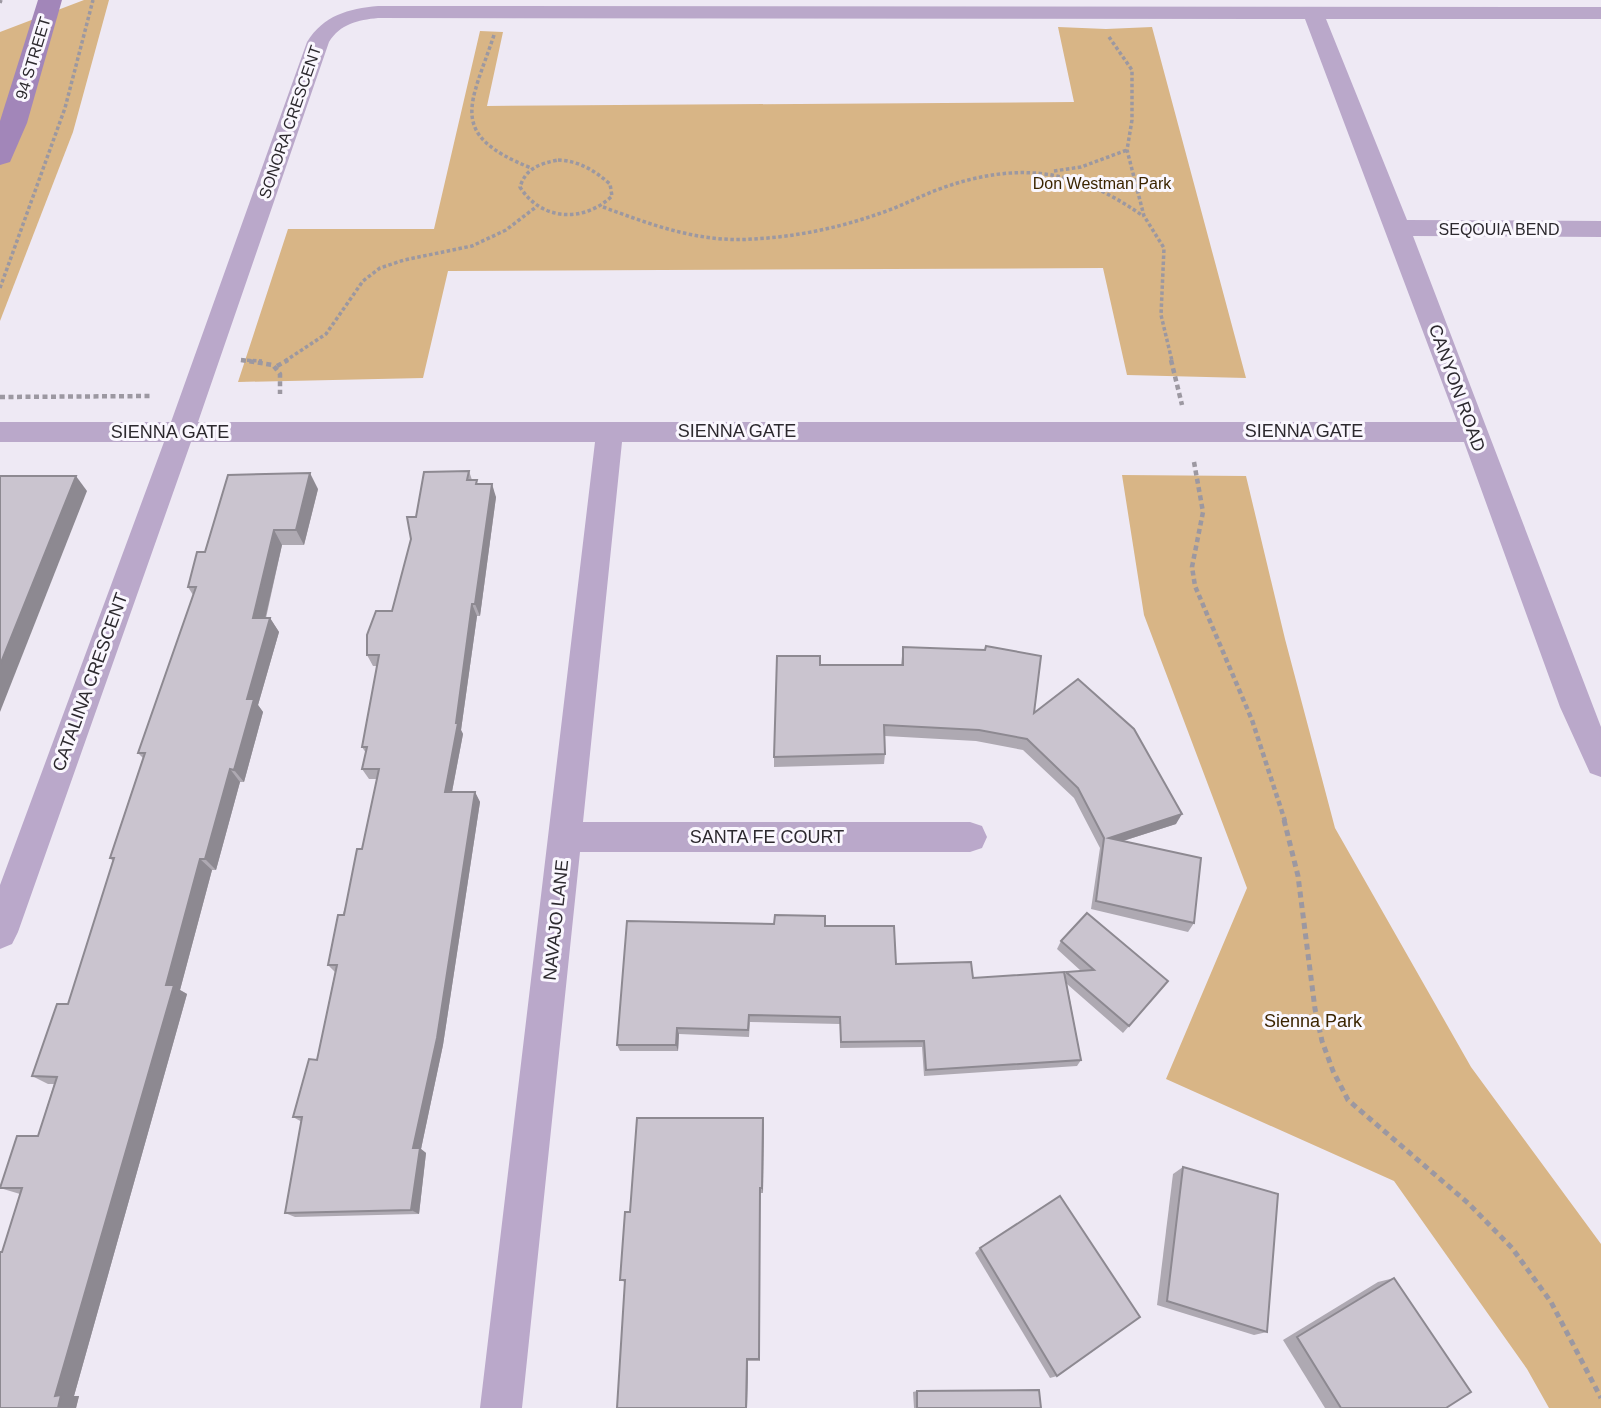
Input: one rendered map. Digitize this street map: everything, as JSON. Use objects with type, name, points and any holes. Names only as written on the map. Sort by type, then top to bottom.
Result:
[{"type":"main road","name":"94 STREET","points":[[0,156],[50,0]]},
{"type":"street","name":"SONORA CRESCENT","points":[[181,432],[318,42],[328,27],[341,19],[378,12],[1601,13]]},
{"type":"street","name":"CANYON ROAD","points":[[1313,12],[1398,228],[1576,707],[1601,764]]},
{"type":"street","name":"SEQOUIA BEND","points":[[1398,228],[1601,229]]},
{"type":"street","name":"NAVAJO LANE","points":[[501,1408],[610,431]]},
{"type":"street","name":"SIENNA GATE","points":[[0,432],[1473,432]]},
{"type":"street","name":"CATALINA CRESCENT","points":[[0,932],[181,432]]},
{"type":"street","name":"SANTA FE COURT","points":[[565,837],[970,837]]},
{"type":"path","points":[[0,288],[65,108],[93,0]]},
{"type":"path","points":[[496,29],[473,103],[471,121],[478,134],[488,143],[531,168]]},
{"type":"path","points":[[1106,29],[1132,70],[1132,120],[1127,150],[1144,216],[1164,248],[1161,315],[1179,393]]},
{"type":"path","points":[[603,206],[644,223],[734,240],[772,237],[869,217],[945,187],[983,176],[1081,167],[1127,150]]},
{"type":"path","points":[[558,160],[572,160],[588,167],[610,184],[612,196],[603,206],[586,214],[559,214],[536,206],[520,187],[523,174],[531,168],[558,160]]},
{"type":"path","points":[[1049,172],[1099,187],[1122,199],[1144,216]]},
{"type":"path","points":[[276,366],[314,344],[327,333],[360,284],[370,274],[397,262],[475,245],[520,222],[536,206]]},
{"type":"path","points":[[241,360],[261,361],[276,366],[281,373],[280,394]]},
{"type":"path","points":[[0,397],[153,396]]},
{"type":"path","points":[[1196,472],[1203,512],[1192,567],[1195,586],[1244,702],[1292,846],[1323,1048],[1333,1077],[1348,1100],[1480,1216],[1532,1273],[1564,1325],[1601,1398]]},
{"type":"green space","points":[[84,0],[109,0],[73,132],[0,321],[0,32]]},
{"type":"green space","name":"Don Westman Park","points":[[1058,27],[1152,27],[1246,378],[1127,375],[1103,268],[448,271],[423,378],[238,382],[288,229],[434,229],[480,31],[503,32],[487,106],[1074,102]]},
{"type":"green space","name":"Sienna Park","points":[[1122,475],[1246,476],[1285,639],[1335,828],[1471,1067],[1601,1244],[1601,1408],[1549,1408],[1527,1369],[1394,1181],[1166,1079],[1247,888],[1144,615]]},
{"type":"building","points":[[469,471],[467,480],[477,480],[476,484],[492,484],[475,604],[472,604],[458,723],[445,792],[475,792],[437,1038],[413,1148],[420,1148],[411,1210],[285,1213],[302,1117],[293,1117],[309,1059],[317,1060],[337,965],[328,965],[338,915],[344,915],[357,849],[362,849],[379,769],[362,769],[367,747],[362,747],[379,655],[367,655],[367,635],[376,611],[392,611],[411,539],[407,517],[416,517],[424,472]]},
{"type":"building","points":[[310,473],[296,530],[274,530],[253,618],[270,618],[247,699],[254,699],[234,770],[230,769],[205,859],[200,859],[166,985],[174,985],[55,1396],[61,1395],[58,1408],[0,1408],[0,1252],[22,1188],[0,1188],[17,1136],[38,1136],[57,1077],[32,1076],[57,1004],[68,1004],[114,858],[110,858],[145,753],[138,753],[196,587],[188,587],[197,552],[205,552],[228,475]]},
{"type":"building","points":[[0,476],[76,476],[0,665]]},
{"type":"building","points":[[986,646],[1041,656],[1034,713],[1078,679],[1134,729],[1182,814],[1109,838],[1201,858],[1194,923],[1096,901],[1104,838],[1078,788],[1027,739],[979,730],[884,725],[885,754],[774,757],[777,656],[820,656],[820,665],[903,665],[903,647],[985,650]]},
{"type":"building","points":[[1087,913],[1168,981],[1129,1026],[1066,972],[1094,970],[1061,941]]},
{"type":"building","points":[[775,915],[825,916],[825,926],[894,926],[896,964],[971,962],[973,978],[1064,972],[1081,1060],[926,1070],[924,1041],[841,1042],[840,1017],[749,1015],[748,1030],[677,1028],[676,1045],[617,1045],[627,921],[774,924]]},
{"type":"building","points":[[637,1118],[763,1118],[759,1359],[747,1359],[746,1408],[617,1408],[625,1280],[620,1280],[625,1212],[630,1212]]},
{"type":"building","points":[[1183,1167],[1278,1194],[1267,1332],[1167,1301]]},
{"type":"building","points":[[1060,1196],[1140,1317],[1057,1376],[980,1248]]},
{"type":"building","points":[[1394,1278],[1471,1392],[1446,1408],[1341,1408],[1297,1337]]},
{"type":"building","points":[[1039,1390],[1041,1408],[917,1408],[917,1391]]}]
